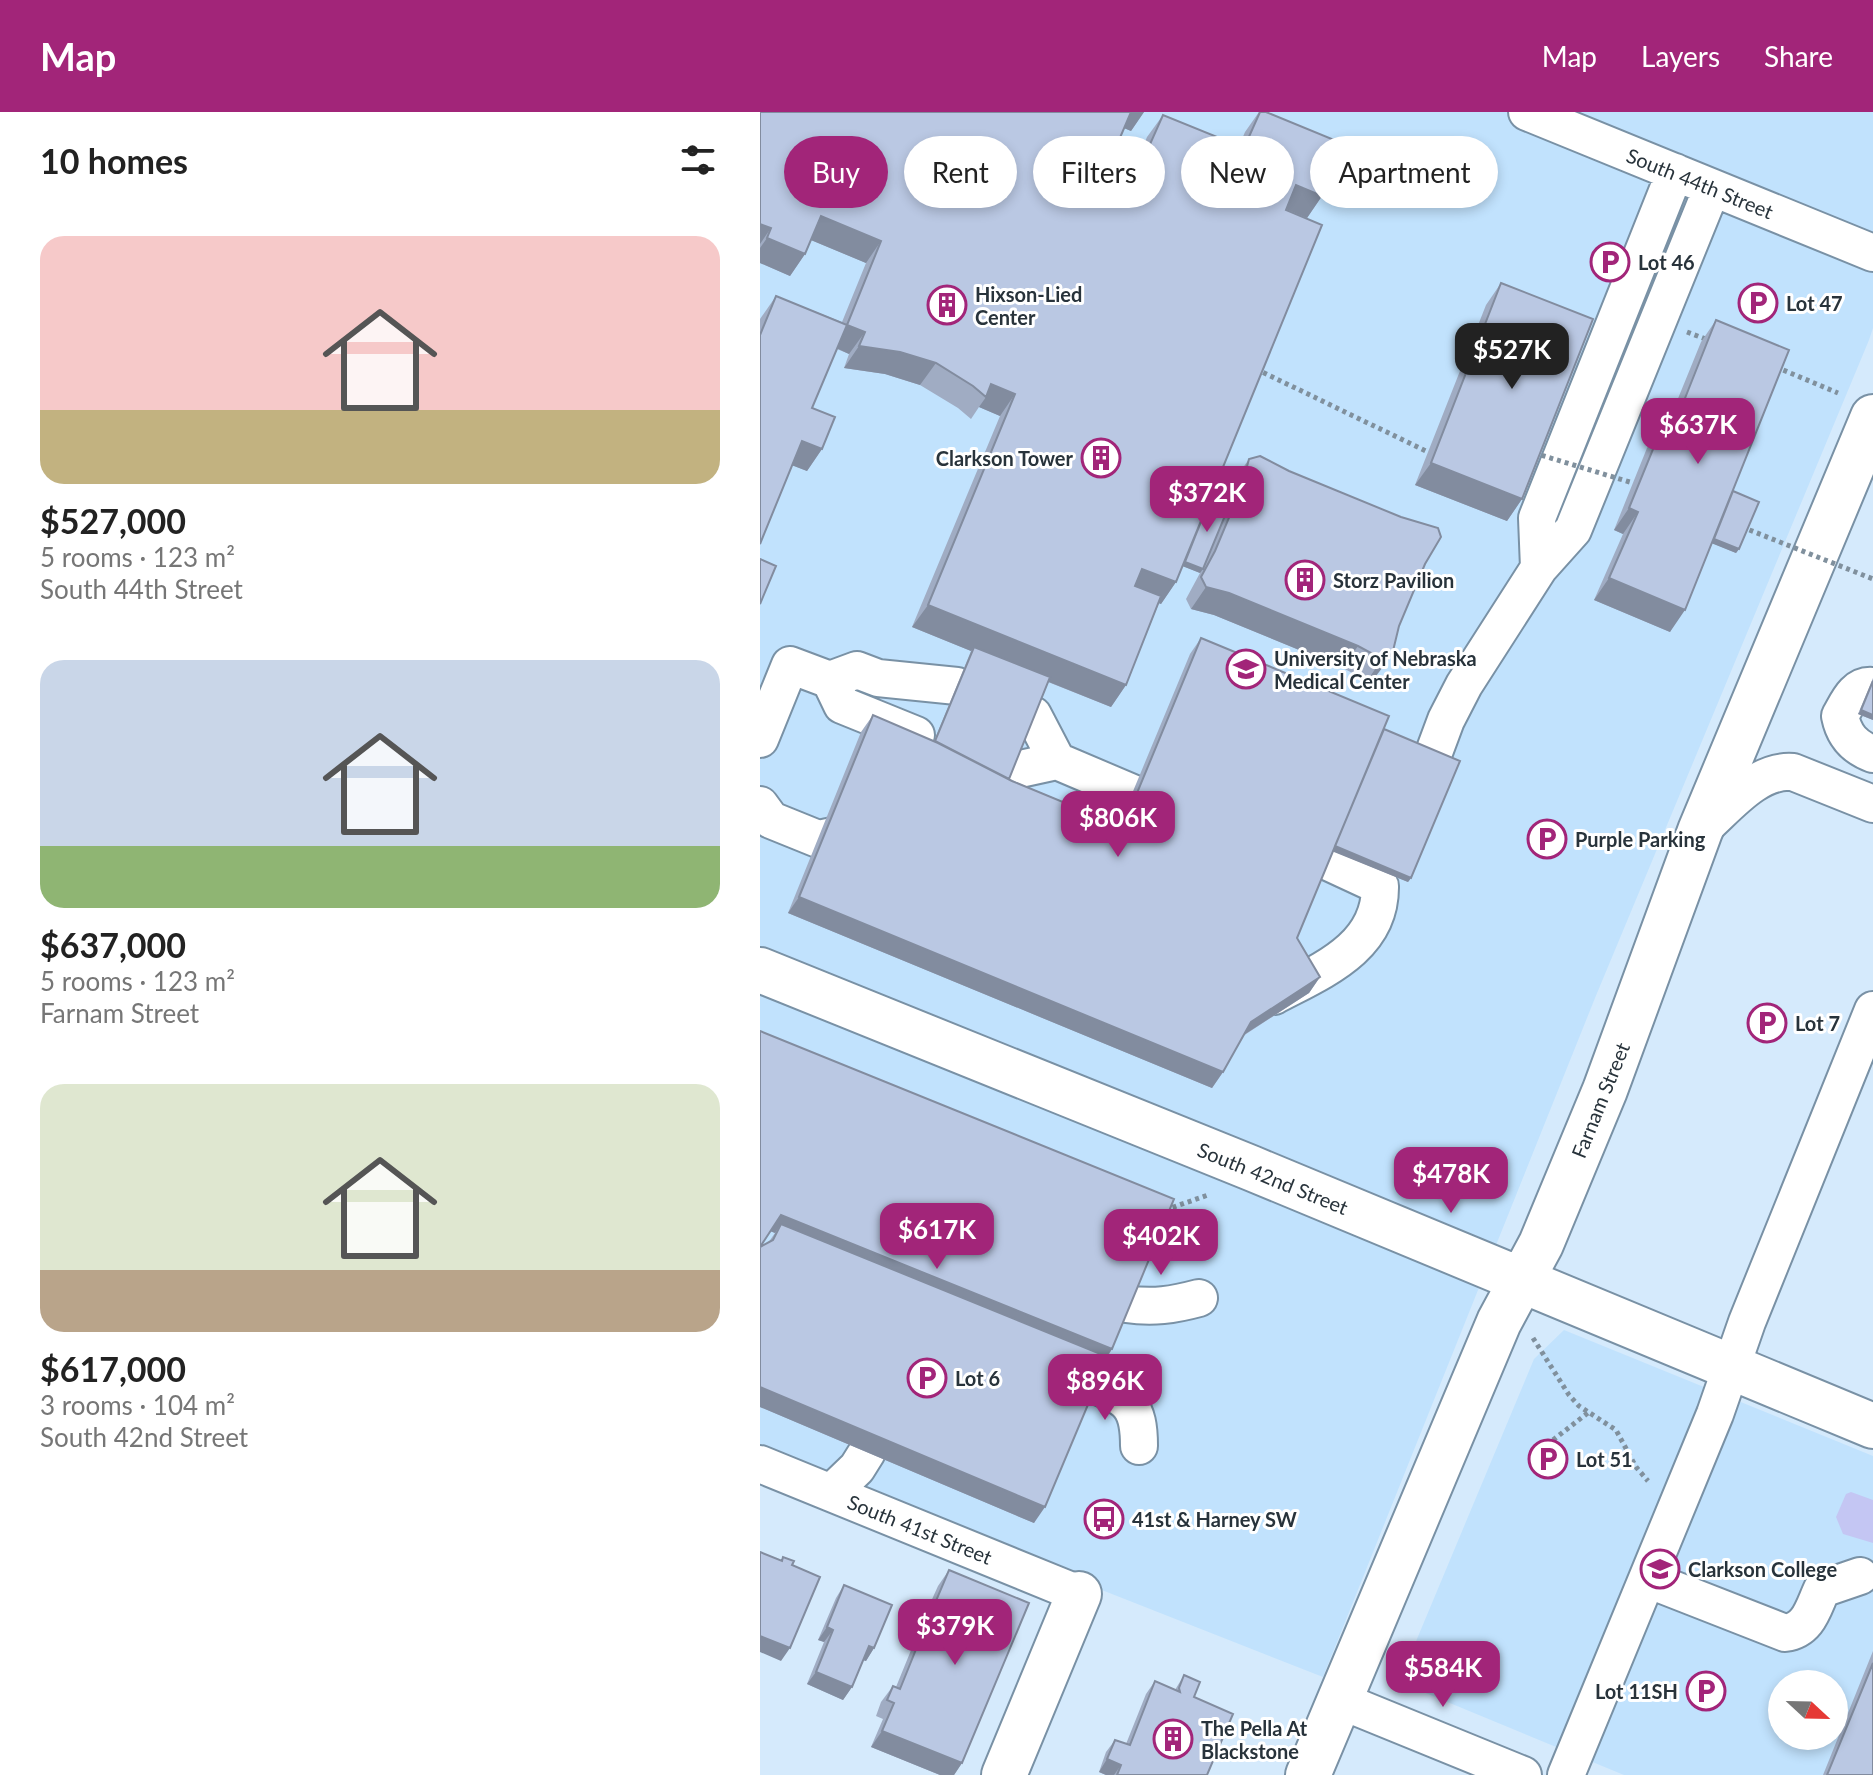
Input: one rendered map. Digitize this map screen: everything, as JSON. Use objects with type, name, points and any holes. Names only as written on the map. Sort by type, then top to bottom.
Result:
[{"type":"main road","name":"Farnam Street","points":[[1308,1775],[1499,1322],[1541,1244],[1605,1090],[1856,405]]},
{"type":"main road","name":"South 42nd Street","points":[[760,970],[1873,1426]]},
{"type":"main road","points":[[1004,1775],[1079,1594]]},
{"type":"street","name":"South 44th Street","points":[[1527,112],[1873,253]]},
{"type":"street","points":[[1539,568],[1537,518],[1675,172]]},
{"type":"street","points":[[1433,755],[1464,685],[1539,568],[1573,530],[1712,188]]},
{"type":"street","points":[[760,739],[790,665],[830,680],[857,670],[878,678],[957,686]]},
{"type":"street","points":[[830,680],[842,705],[934,742]]},
{"type":"street","points":[[1873,686],[1867,685],[1853,693],[1840,716],[1844,732],[1859,749],[1873,754]]},
{"type":"street","points":[[1033,715],[1057,761]]},
{"type":"street","points":[[1011,771],[1057,761],[1208,825]]},
{"type":"street","points":[[1700,831],[1756,782],[1780,771],[1793,772],[1873,804]]},
{"type":"street","points":[[760,805],[771,820],[818,839],[869,840],[852,882]]},
{"type":"street","points":[[1324,860],[1359,875]]},
{"type":"street","points":[[1566,1775],[1732,1369],[1747,1322],[1873,1010]]},
{"type":"street","points":[[1126,1304],[1170,1307],[1199,1298]]},
{"type":"street","points":[[1092,1384],[1117,1394],[1135,1409],[1139,1446]]},
{"type":"street","points":[[831,1493],[874,1456],[872,1494],[875,1511]]},
{"type":"street","name":"South 41st Street","points":[[760,1464],[1079,1594]]},
{"type":"street","points":[[1647,1579],[1785,1633],[1797,1630],[1807,1622],[1822,1589],[1860,1576]]},
{"type":"street","points":[[1339,1700],[1523,1775]]},
{"type":"path","points":[[1676,327],[1720,345]]},
{"type":"path","points":[[1765,363],[1856,405]]},
{"type":"path","points":[[1256,369],[1428,452]]},
{"type":"path","points":[[1534,453],[1633,483]]},
{"type":"path","points":[[1730,522],[1873,579]]},
{"type":"path","points":[[1162,1210],[1170,1210],[1208,1195]]},
{"type":"path","points":[[1529,1334],[1569,1395],[1616,1430],[1636,1467],[1648,1481]]},
{"type":"path","points":[[1553,1440],[1589,1412]]},
{"type":"shaded area","name":"University of Nebraska Medical Center","points":[[760,112],[1873,112],[1873,328],[1869,340],[1595,998],[1323,1677],[1051,1570],[760,1450]]},
{"type":"shaded area","name":"Clarkson College","points":[[1564,1330],[1873,1456],[1873,1775],[1624,1775],[1399,1682],[1534,1359]]},
{"type":"shaded area","points":[[1851,1492],[1873,1500],[1873,1543],[1843,1534],[1836,1517],[1846,1494]]},
{"type":"building","name":"Clarkson Tower","points":[[760,112],[1131,112],[1121,136],[1033,136],[1033,208],[1165,208],[1165,136],[1154,136],[1163,115],[1215,136],[1181,136],[1181,208],[1287,208],[1322,225],[1176,582],[1142,569],[1135,586],[1161,596],[1126,685],[928,605],[1015,394],[991,384],[986,397],[936,363],[900,352],[859,346],[865,332],[847,325],[881,241],[821,216],[805,254],[767,238],[771,228],[760,224]]},
{"type":"building","name":"Clarkson Tower","points":[[1260,112],[1324,136],[1310,136],[1310,191],[1296,185],[1294,190],[1294,136],[1249,136]]},
{"type":"building","points":[[1501,283],[1593,319],[1522,499],[1431,463]]},
{"type":"building","points":[[776,296],[847,325],[812,408],[835,417],[822,449],[802,441],[760,544],[760,335]]},
{"type":"building","points":[[1716,320],[1789,350],[1685,610],[1609,578],[1638,512],[1629,508],[1662,427],[1672,431]]},
{"type":"building","name":"Storz Pavilion","points":[[1260,456],[1401,517],[1438,528],[1441,537],[1425,564],[1399,626],[1392,655],[1382,659],[1358,646],[1229,593],[1206,587],[1201,577],[1241,489],[1249,459]]},
{"type":"building","points":[[1733,491],[1759,502],[1739,549],[1714,539]]},
{"type":"building","points":[[1210,499],[1229,506],[1203,569],[1185,562]]},
{"type":"building","points":[[760,559],[776,566],[760,604]]},
{"type":"building","points":[[1201,638],[1389,716],[1297,938],[1320,977],[1251,1022],[1223,1072],[799,897],[873,715],[938,743],[1012,781],[1123,827]]},
{"type":"building","points":[[974,647],[1050,677],[1009,779],[935,741]]},
{"type":"building","points":[[1873,681],[1873,715],[1861,710]]},
{"type":"building","points":[[1384,729],[1460,761],[1411,878],[1335,846]]},
{"type":"building","points":[[760,1031],[1174,1199],[1112,1349],[781,1215],[760,1247]]},
{"type":"building","name":"Lot 6","points":[[781,1224],[1108,1357],[1045,1507],[760,1387],[760,1247],[773,1240]]},
{"type":"building","points":[[760,1552],[782,1561],[783,1557],[794,1561],[792,1565],[820,1577],[790,1648],[760,1636]]},
{"type":"building","points":[[949,1570],[1029,1603],[962,1763],[882,1731],[894,1703],[887,1700],[893,1686],[900,1689],[927,1622],[922,1620],[928,1606],[933,1608]]},
{"type":"building","points":[[844,1585],[892,1605],[874,1648],[869,1646],[852,1687],[816,1672],[833,1630],[827,1627]]},
{"type":"building","points":[[1873,1663],[1873,1775],[1827,1775],[1837,1750],[1848,1750],[1848,1724]]},
{"type":"building","name":"The Pella At Blackstone","points":[[1184,1675],[1200,1682],[1194,1697],[1233,1714],[1207,1775],[1117,1775],[1121,1765],[1107,1759],[1115,1740],[1130,1745],[1155,1681],[1180,1692]]},
{"type":"place","name":"Lot 46","points":[[1610,262]]},
{"type":"place","name":"Lot 47","points":[[1758,303]]},
{"type":"place","name":"Hixson-Lied Center","points":[[947,305]]},
{"type":"place","name":"Clarkson Tower","points":[[1101,458]]},
{"type":"place","name":"Storz Pavilion","points":[[1305,580]]},
{"type":"place","name":"University of Nebraska Medical Center","points":[[1246,669]]},
{"type":"place","name":"Purple Parking","points":[[1547,839]]},
{"type":"place","name":"Lot 7","points":[[1767,1023]]},
{"type":"place","name":"Lot 6","points":[[927,1378]]},
{"type":"place","name":"Lot 51","points":[[1548,1459]]},
{"type":"place","name":"41st & Harney SW","points":[[1104,1519]]},
{"type":"place","name":"Clarkson College","points":[[1660,1569]]},
{"type":"place","name":"Lot 11SH","points":[[1706,1691]]},
{"type":"place","name":"The Pella At Blackstone","points":[[1173,1739]]}]
